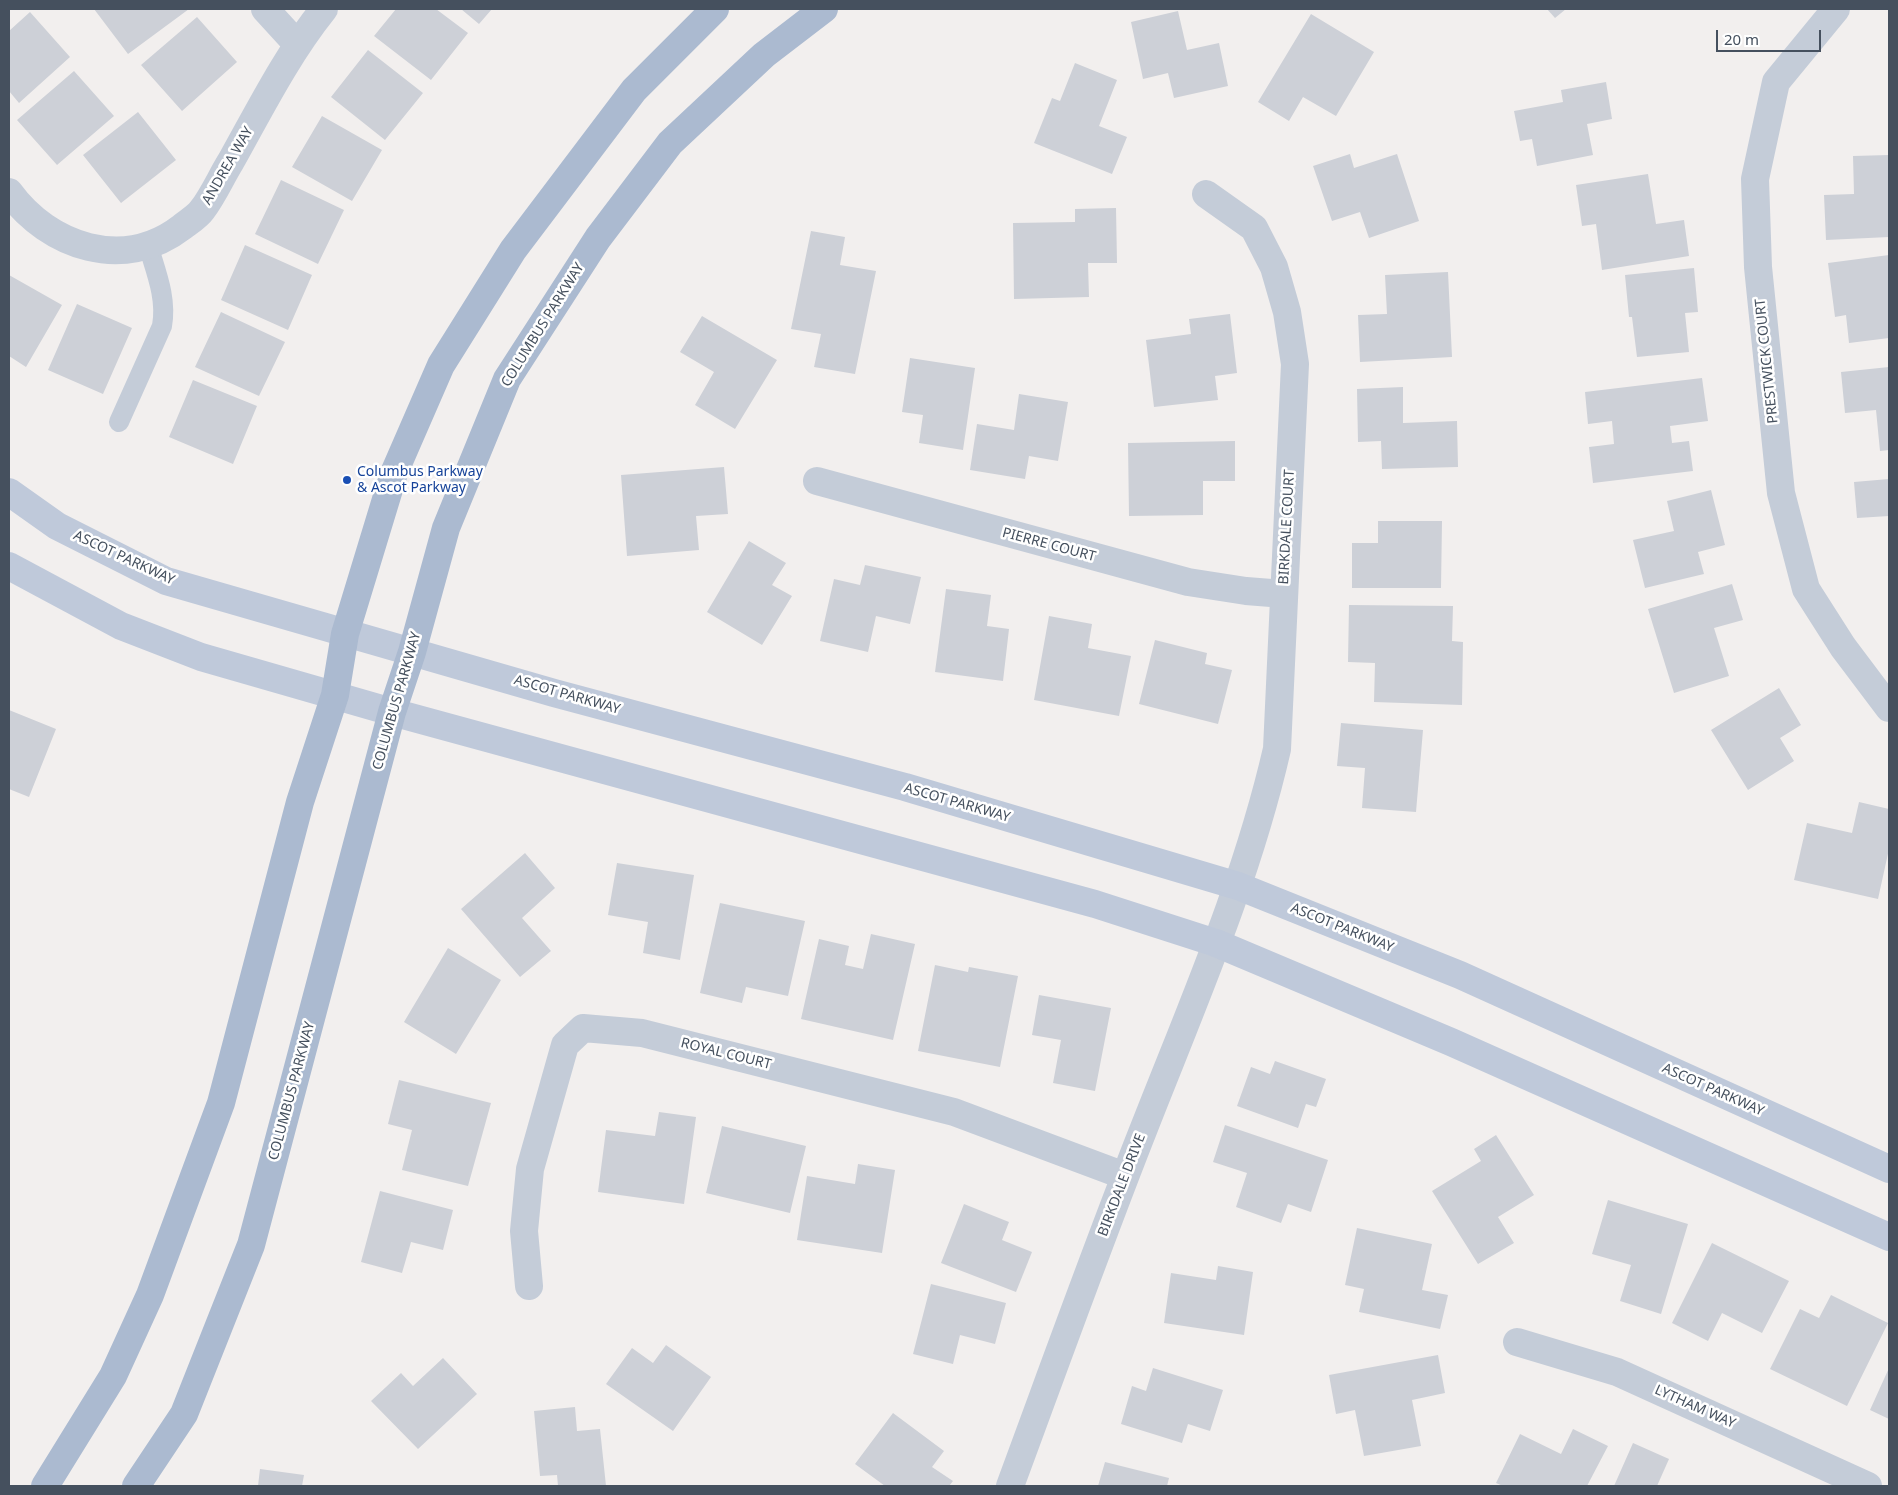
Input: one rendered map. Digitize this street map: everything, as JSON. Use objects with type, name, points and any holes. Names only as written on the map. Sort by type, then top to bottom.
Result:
[{"type":"main road","points":[[45,1486],[113,1376],[150,1294],[221,1104],[300,802],[335,694],[345,634],[394,473],[441,365],[512,250],[634,90],[715,9]]},
{"type":"main road","name":"COLUMBUS PARKWAY","points":[[136,1486],[184,1414],[251,1245],[392,712],[412,652],[446,528],[507,379],[598,238],[670,143],[764,55],[824,9]]},
{"type":"main road","name":"ASCOT PARKWAY","points":[[9,492],[57,526],[166,581],[554,693],[905,787],[1238,886],[1460,975],[1889,1169]]},
{"type":"main road","points":[[9,566],[130,630],[201,657],[335,694],[392,712],[1095,904],[1216,943],[1451,1042],[1889,1237]]},
{"type":"street","points":[[265,9],[297,44]]},
{"type":"street","name":"ANDREA WAY","points":[[9,192],[34,220],[69,242],[96,250],[148,245],[172,235],[202,212],[297,44],[324,9]]},
{"type":"street","name":"PRESTWICK COURT","points":[[1836,9],[1776,82],[1755,179],[1758,267],[1781,493],[1806,589],[1844,647],[1889,708]]},
{"type":"street","name":"BIRKDALE COURT","points":[[1206,194],[1254,228],[1274,267],[1287,312],[1295,364],[1277,749],[1265,799],[1238,886]]},
{"type":"street","name":"PIERRE COURT","points":[[817,481],[1188,582],[1246,591],[1284,594]]},
{"type":"street","name":"BIRKDALE DRIVE","points":[[1010,1486],[1125,1176],[1238,886]]},
{"type":"street","name":"ROYAL COURT","points":[[529,1286],[524,1230],[530,1169],[565,1045],[583,1028],[642,1033],[954,1112],[1125,1176]]},
{"type":"street","name":"LYTHAM WAY","points":[[1517,1342],[1617,1372],[1868,1486]]},
{"type":"lane","points":[[119,422],[162,326],[164,312],[163,296],[148,245]]},
{"type":"building","points":[[94,9],[189,9],[128,54]]},
{"type":"building","points":[[396,9],[436,9],[468,33],[431,80],[374,36]]},
{"type":"building","points":[[461,9],[492,9],[479,24]]},
{"type":"building","points":[[1547,9],[1566,9],[1555,18]]},
{"type":"building","points":[[1178,11],[1187,50],[1219,43],[1228,86],[1174,98],[1168,73],[1143,79],[1131,22]]},
{"type":"building","points":[[30,12],[70,57],[19,103],[9,91],[9,31]]},
{"type":"building","points":[[1311,14],[1374,52],[1336,116],[1303,97],[1289,121],[1258,102]]},
{"type":"building","points":[[197,17],[237,62],[182,111],[141,65]]},
{"type":"building","points":[[368,50],[423,93],[385,140],[331,97]]},
{"type":"building","points":[[1075,63],[1117,80],[1099,126],[1127,137],[1112,174],[1034,143],[1052,98],[1060,101]]},
{"type":"building","points":[[74,71],[114,116],[57,165],[17,120]]},
{"type":"building","points":[[1606,82],[1612,119],[1587,124],[1593,155],[1537,166],[1532,139],[1520,141],[1514,111],[1563,102],[1561,90]]},
{"type":"building","points":[[138,112],[176,160],[121,203],[83,155]]},
{"type":"building","points":[[322,116],[382,150],[352,201],[292,167]]},
{"type":"building","points":[[1350,154],[1354,168],[1397,154],[1419,221],[1369,238],[1360,212],[1332,221],[1313,166]]},
{"type":"building","points":[[1889,155],[1889,237],[1826,240],[1824,195],[1854,194],[1853,156]]},
{"type":"building","points":[[1648,174],[1656,224],[1684,220],[1689,256],[1602,270],[1596,224],[1582,226],[1576,185]]},
{"type":"building","points":[[281,180],[344,210],[318,264],[255,234]]},
{"type":"building","points":[[1116,208],[1117,263],[1088,263],[1089,297],[1014,299],[1013,223],[1075,222],[1075,209]]},
{"type":"building","points":[[811,231],[845,237],[840,265],[876,271],[855,374],[814,367],[821,334],[791,329]]},
{"type":"building","points":[[245,245],[312,275],[288,330],[221,300]]},
{"type":"building","points":[[1889,255],[1889,338],[1849,343],[1846,315],[1835,317],[1828,263]]},
{"type":"building","points":[[1694,268],[1698,312],[1685,313],[1689,352],[1637,357],[1632,317],[1629,317],[1625,275]]},
{"type":"building","points":[[1448,272],[1452,357],[1360,362],[1358,315],[1387,314],[1385,275]]},
{"type":"building","points":[[9,275],[62,305],[26,367],[9,356]]},
{"type":"building","points":[[77,304],[132,328],[103,394],[48,370]]},
{"type":"building","points":[[221,312],[285,342],[259,396],[195,367]]},
{"type":"building","points":[[1230,314],[1237,373],[1215,376],[1218,400],[1154,407],[1146,340],[1191,334],[1189,319]]},
{"type":"building","points":[[702,316],[777,360],[735,429],[695,405],[714,372],[680,352]]},
{"type":"building","points":[[910,358],[975,368],[963,450],[919,443],[923,415],[902,412]]},
{"type":"building","points":[[1889,367],[1889,450],[1880,451],[1876,410],[1845,413],[1841,372]]},
{"type":"building","points":[[1702,378],[1708,421],[1670,426],[1672,443],[1689,441],[1693,471],[1593,483],[1589,447],[1614,444],[1612,421],[1588,424],[1585,392]]},
{"type":"building","points":[[193,380],[257,406],[233,464],[169,437]]},
{"type":"building","points":[[1403,387],[1403,423],[1457,421],[1458,467],[1382,469],[1381,441],[1358,442],[1357,389]]},
{"type":"building","points":[[1019,394],[1068,402],[1058,461],[1029,456],[1025,479],[970,470],[977,424],[1014,430]]},
{"type":"building","points":[[1235,441],[1235,481],[1203,481],[1203,515],[1129,516],[1128,443]]},
{"type":"building","points":[[724,467],[728,514],[696,516],[699,550],[627,556],[621,475]]},
{"type":"building","points":[[1889,479],[1889,516],[1857,518],[1854,482]]},
{"type":"building","points":[[1711,490],[1725,545],[1698,552],[1704,574],[1645,588],[1633,540],[1674,531],[1667,501]]},
{"type":"building","points":[[1378,521],[1442,521],[1441,588],[1352,588],[1352,543],[1378,543]]},
{"type":"building","points":[[749,541],[786,563],[772,585],[792,596],[762,645],[707,612]]},
{"type":"building","points":[[865,565],[921,577],[910,624],[876,616],[868,652],[820,641],[834,579],[860,585]]},
{"type":"building","points":[[1732,584],[1743,620],[1714,628],[1729,676],[1674,693],[1648,609]]},
{"type":"building","points":[[946,589],[991,595],[987,626],[1009,629],[1003,681],[935,672]]},
{"type":"building","points":[[1349,605],[1453,606],[1452,641],[1463,642],[1462,705],[1374,702],[1375,663],[1348,662]]},
{"type":"building","points":[[1049,616],[1092,624],[1088,648],[1131,656],[1119,716],[1034,700]]},
{"type":"building","points":[[1155,640],[1207,653],[1205,664],[1232,670],[1218,724],[1139,704]]},
{"type":"building","points":[[1779,688],[1801,725],[1780,738],[1794,761],[1748,790],[1711,730]]},
{"type":"building","points":[[9,710],[56,729],[29,797],[9,789]]},
{"type":"building","points":[[1341,723],[1423,730],[1416,812],[1362,808],[1365,768],[1337,766]]},
{"type":"building","points":[[1859,802],[1889,809],[1889,849],[1878,899],[1794,880],[1807,823],[1852,833]]},
{"type":"building","points":[[525,853],[555,888],[522,918],[551,951],[520,977],[461,909]]},
{"type":"building","points":[[617,863],[694,875],[680,960],[643,953],[648,922],[608,915]]},
{"type":"building","points":[[720,903],[805,921],[788,996],[746,987],[742,1003],[700,993]]},
{"type":"building","points":[[871,934],[915,944],[893,1040],[801,1019],[819,939],[849,946],[845,965],[863,969]]},
{"type":"building","points":[[448,948],[501,980],[456,1054],[404,1022]]},
{"type":"building","points":[[935,965],[968,972],[969,967],[1018,976],[1000,1067],[918,1051]]},
{"type":"building","points":[[1039,995],[1111,1008],[1095,1091],[1053,1083],[1061,1040],[1032,1035]]},
{"type":"building","points":[[1275,1061],[1326,1079],[1316,1107],[1306,1104],[1298,1128],[1237,1106],[1251,1067],[1270,1074]]},
{"type":"building","points":[[399,1080],[491,1103],[468,1186],[402,1170],[412,1130],[388,1124]]},
{"type":"building","points":[[659,1112],[696,1117],[684,1204],[598,1192],[606,1130],[655,1136]]},
{"type":"building","points":[[1225,1125],[1328,1160],[1311,1212],[1288,1204],[1281,1223],[1236,1207],[1247,1173],[1213,1162]]},
{"type":"building","points":[[722,1126],[806,1146],[790,1213],[706,1193]]},
{"type":"building","points":[[1496,1135],[1534,1195],[1498,1217],[1514,1243],[1478,1264],[1432,1191],[1481,1161],[1474,1149]]},
{"type":"building","points":[[858,1164],[895,1170],[882,1253],[797,1240],[807,1176],[855,1184]]},
{"type":"building","points":[[380,1191],[453,1210],[443,1250],[411,1242],[402,1273],[361,1262]]},
{"type":"building","points":[[1608,1200],[1688,1224],[1661,1314],[1620,1301],[1631,1265],[1592,1254]]},
{"type":"building","points":[[964,1204],[1009,1222],[1002,1240],[1032,1252],[1016,1292],[941,1263]]},
{"type":"building","points":[[1357,1228],[1432,1244],[1422,1290],[1448,1295],[1440,1329],[1359,1312],[1364,1289],[1345,1285]]},
{"type":"building","points":[[1712,1243],[1789,1281],[1762,1333],[1722,1313],[1708,1341],[1672,1323]]},
{"type":"building","points":[[1218,1266],[1253,1272],[1244,1335],[1164,1323],[1171,1273],[1216,1280]]},
{"type":"building","points":[[931,1284],[1006,1303],[995,1344],[960,1335],[953,1364],[913,1354]]},
{"type":"building","points":[[1831,1295],[1888,1323],[1847,1406],[1770,1369],[1800,1309],[1819,1318]]},
{"type":"building","points":[[666,1345],[711,1377],[673,1431],[606,1384],[632,1348],[653,1363]]},
{"type":"building","points":[[1438,1355],[1445,1393],[1412,1400],[1421,1446],[1364,1456],[1355,1410],[1336,1414],[1329,1375]]},
{"type":"building","points":[[443,1358],[477,1394],[418,1449],[371,1401],[401,1373],[413,1386]]},
{"type":"building","points":[[1153,1368],[1223,1390],[1210,1431],[1188,1424],[1182,1443],[1121,1424],[1132,1386],[1146,1391]]},
{"type":"building","points":[[1889,1368],[1889,1419],[1870,1410]]},
{"type":"building","points":[[575,1407],[577,1431],[600,1429],[606,1486],[558,1486],[557,1475],[540,1476],[534,1411]]},
{"type":"building","points":[[893,1413],[944,1451],[932,1467],[953,1481],[949,1486],[885,1486],[855,1464]]},
{"type":"building","points":[[1573,1429],[1608,1446],[1587,1486],[1503,1486],[1496,1483],[1520,1434],[1561,1454]]},
{"type":"building","points":[[1633,1443],[1669,1459],[1657,1486],[1614,1486]]},
{"type":"building","points":[[1105,1462],[1169,1478],[1167,1486],[1098,1486]]},
{"type":"building","points":[[260,1469],[304,1475],[302,1486],[258,1486]]},
{"type":"place","name":"Columbus Parkway & Ascot Parkway","points":[[347,480]]}]
